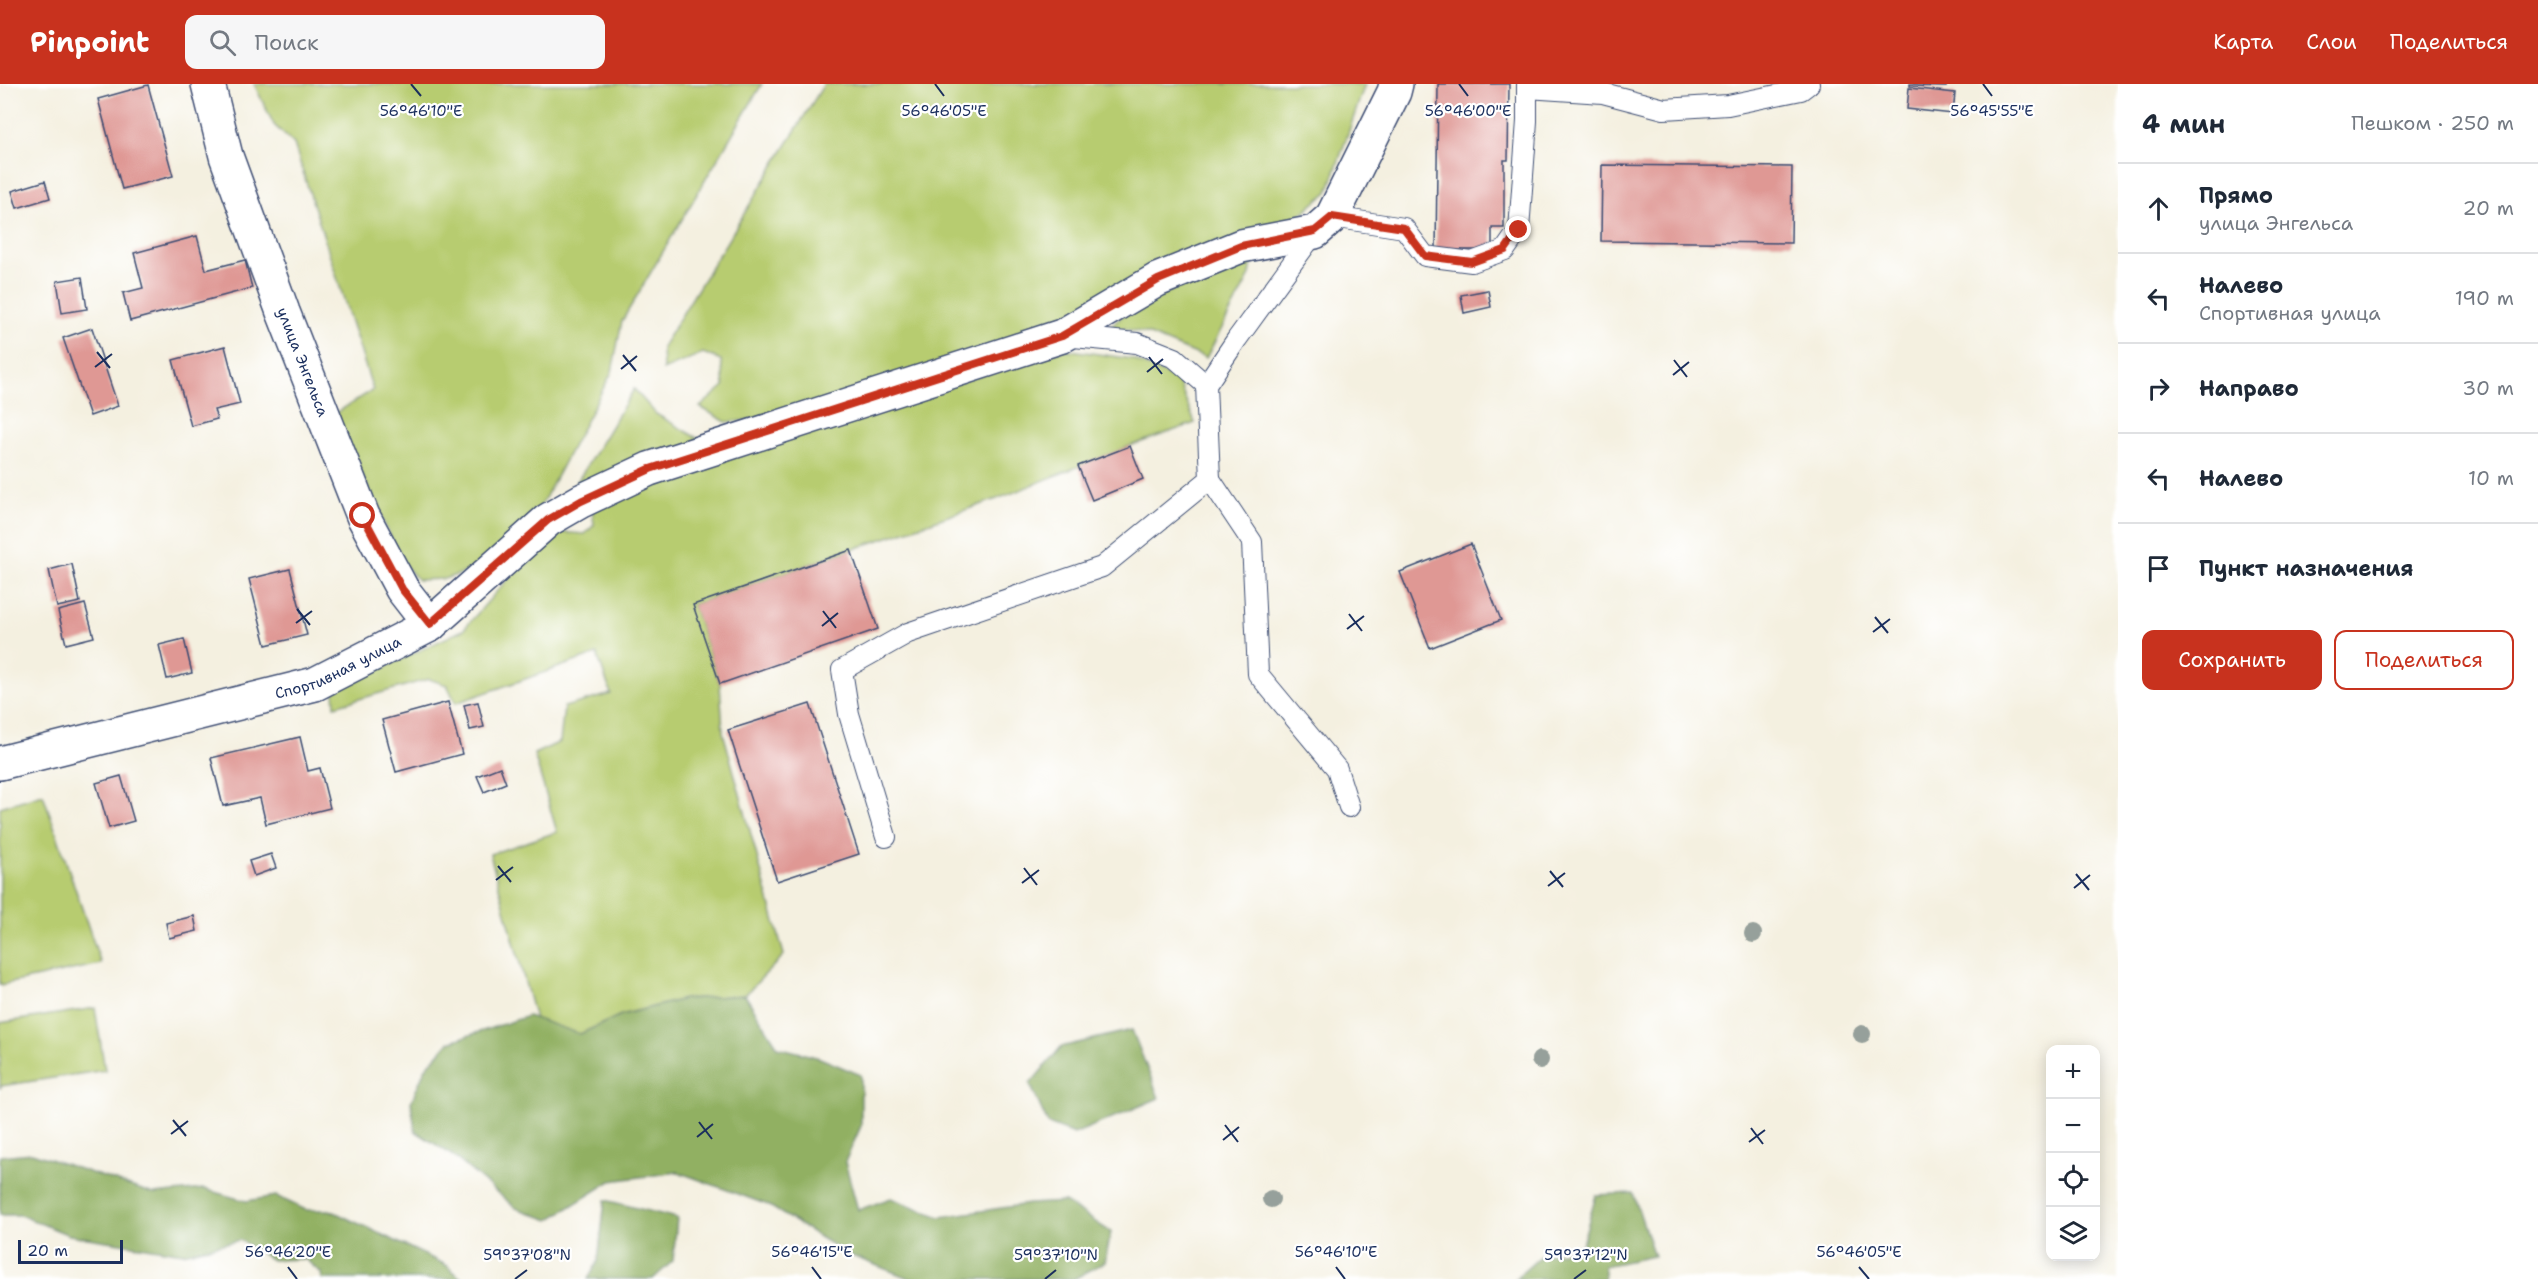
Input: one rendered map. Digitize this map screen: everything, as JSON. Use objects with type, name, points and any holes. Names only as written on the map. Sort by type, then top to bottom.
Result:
[{"type":"street","name":"улица Энгельса","points":[[208,84],[226,156],[283,312],[363,516],[402,589],[430,624]]},
{"type":"street","points":[[1323,224],[1394,92],[1396,84]]},
{"type":"street","name":"Спортивная улица","points":[[0,763],[315,684],[430,624],[548,520],[581,501],[650,469],[1062,336],[1158,280],[1241,246],[1323,224]]},
{"type":"lane","points":[[1349,807],[1338,769],[1258,674],[1252,542],[1210,479],[1206,385],[1237,339],[1323,224],[1404,228],[1425,256],[1472,262],[1505,250],[1519,230],[1527,122],[1527,86],[1603,93],[1664,109],[1728,105],[1801,90],[1809,84]]},
{"type":"lane","points":[[1062,336],[1137,343],[1175,358],[1206,385]]},
{"type":"lane","points":[[886,837],[849,714],[842,670],[908,633],[1102,567],[1210,479]]},
{"type":"green space","points":[[254,84],[762,84],[622,321],[612,372],[536,515],[476,569],[444,579],[418,580],[402,562],[334,414],[373,390],[294,144],[274,125]]},
{"type":"green space","points":[[824,84],[1365,84],[1328,192],[1292,221],[1047,329],[777,418],[726,422],[700,407],[724,386],[721,360],[703,353],[663,370],[662,347]]},
{"type":"green space","points":[[1253,257],[1250,275],[1206,358],[1145,333],[1111,326],[1134,306]]},
{"type":"green space","points":[[1064,349],[1132,359],[1178,380],[1195,423],[1130,446],[997,499],[693,605],[720,684],[723,732],[784,955],[745,995],[684,999],[621,1015],[580,1034],[535,1019],[490,854],[557,832],[534,754],[560,742],[564,707],[611,694],[597,654],[456,703],[447,685],[429,679],[335,706],[334,691],[463,630],[513,573],[557,532],[585,534],[594,525],[592,508],[800,433]]},
{"type":"green space","points":[[634,389],[656,414],[706,443],[569,495]]},
{"type":"green space","points":[[43,794],[101,964],[0,985],[0,807]]},
{"type":"green space","points":[[745,995],[778,1047],[820,1058],[861,1075],[861,1126],[845,1162],[858,1210],[891,1198],[940,1217],[1029,1204],[1065,1202],[1111,1232],[1105,1262],[1074,1279],[911,1279],[847,1254],[768,1205],[678,1172],[611,1181],[549,1220],[516,1208],[452,1155],[415,1131],[411,1102],[425,1069],[449,1042],[528,1016],[580,1034],[621,1015],[684,999]]},
{"type":"green space","points":[[95,1008],[105,1070],[1,1086],[0,1089],[0,1023]]},
{"type":"green space","points":[[1132,1030],[1159,1098],[1074,1134],[1048,1124],[1030,1084],[1061,1047]]},
{"type":"green space","points":[[32,1153],[154,1194],[204,1189],[246,1201],[276,1196],[306,1210],[330,1210],[446,1265],[462,1279],[322,1279],[321,1273],[305,1259],[272,1260],[240,1240],[183,1253],[69,1235],[20,1215],[0,1215],[0,1156]]},
{"type":"green space","points":[[1633,1193],[1654,1256],[1604,1266],[1604,1279],[1515,1279],[1541,1256],[1581,1248],[1596,1195]]},
{"type":"green space","points":[[605,1200],[677,1218],[673,1261],[653,1279],[588,1279],[598,1261]]},
{"type":"building","points":[[1438,84],[1509,84],[1508,160],[1504,160],[1504,228],[1492,228],[1492,250],[1436,250]]},
{"type":"building","points":[[1910,84],[1946,84],[1946,87],[1910,86]]},
{"type":"building","points":[[148,85],[173,176],[122,189],[98,99]]},
{"type":"building","points":[[1909,88],[1955,93],[1953,114],[1907,109]]},
{"type":"building","points":[[1602,165],[1792,167],[1791,243],[1601,241]]},
{"type":"building","points":[[45,181],[50,198],[17,208],[12,191]]},
{"type":"building","points":[[197,236],[206,270],[245,260],[252,288],[130,321],[123,293],[143,288],[134,253]]},
{"type":"building","points":[[82,277],[87,309],[62,313],[57,281]]},
{"type":"building","points":[[1488,290],[1491,307],[1464,313],[1461,295]]},
{"type":"building","points":[[92,328],[118,406],[90,416],[63,338]]},
{"type":"building","points":[[225,346],[240,404],[214,410],[217,419],[191,426],[173,360]]},
{"type":"building","points":[[1130,446],[1143,479],[1092,500],[1078,466]]},
{"type":"building","points":[[1471,544],[1501,620],[1430,648],[1400,572]]},
{"type":"building","points":[[851,550],[878,629],[720,684],[693,605]]},
{"type":"building","points":[[72,564],[80,602],[57,607],[49,570]]},
{"type":"building","points":[[290,569],[307,635],[266,645],[249,579]]},
{"type":"building","points":[[85,604],[94,637],[66,644],[58,611]]},
{"type":"building","points":[[184,639],[192,673],[167,679],[159,645]]},
{"type":"building","points":[[448,702],[462,754],[396,772],[382,720]]},
{"type":"building","points":[[478,702],[484,727],[470,730],[464,705]]},
{"type":"building","points":[[810,704],[859,854],[777,881],[728,730]]},
{"type":"building","points":[[300,737],[308,771],[320,768],[330,808],[266,824],[260,798],[223,806],[211,758]]},
{"type":"building","points":[[500,767],[506,783],[484,792],[477,776]]},
{"type":"building","points":[[121,776],[134,821],[109,828],[96,783]]},
{"type":"building","points":[[271,854],[276,868],[254,876],[249,861]]},
{"type":"building","points":[[194,916],[197,931],[169,938],[166,923]]},
{"type":"route","points":[[363,516],[402,589],[430,624],[548,520],[581,501],[650,469],[1062,336],[1158,280],[1241,246],[1315,231],[1332,217],[1404,228],[1425,256],[1472,262],[1505,250],[1519,230]]}]
